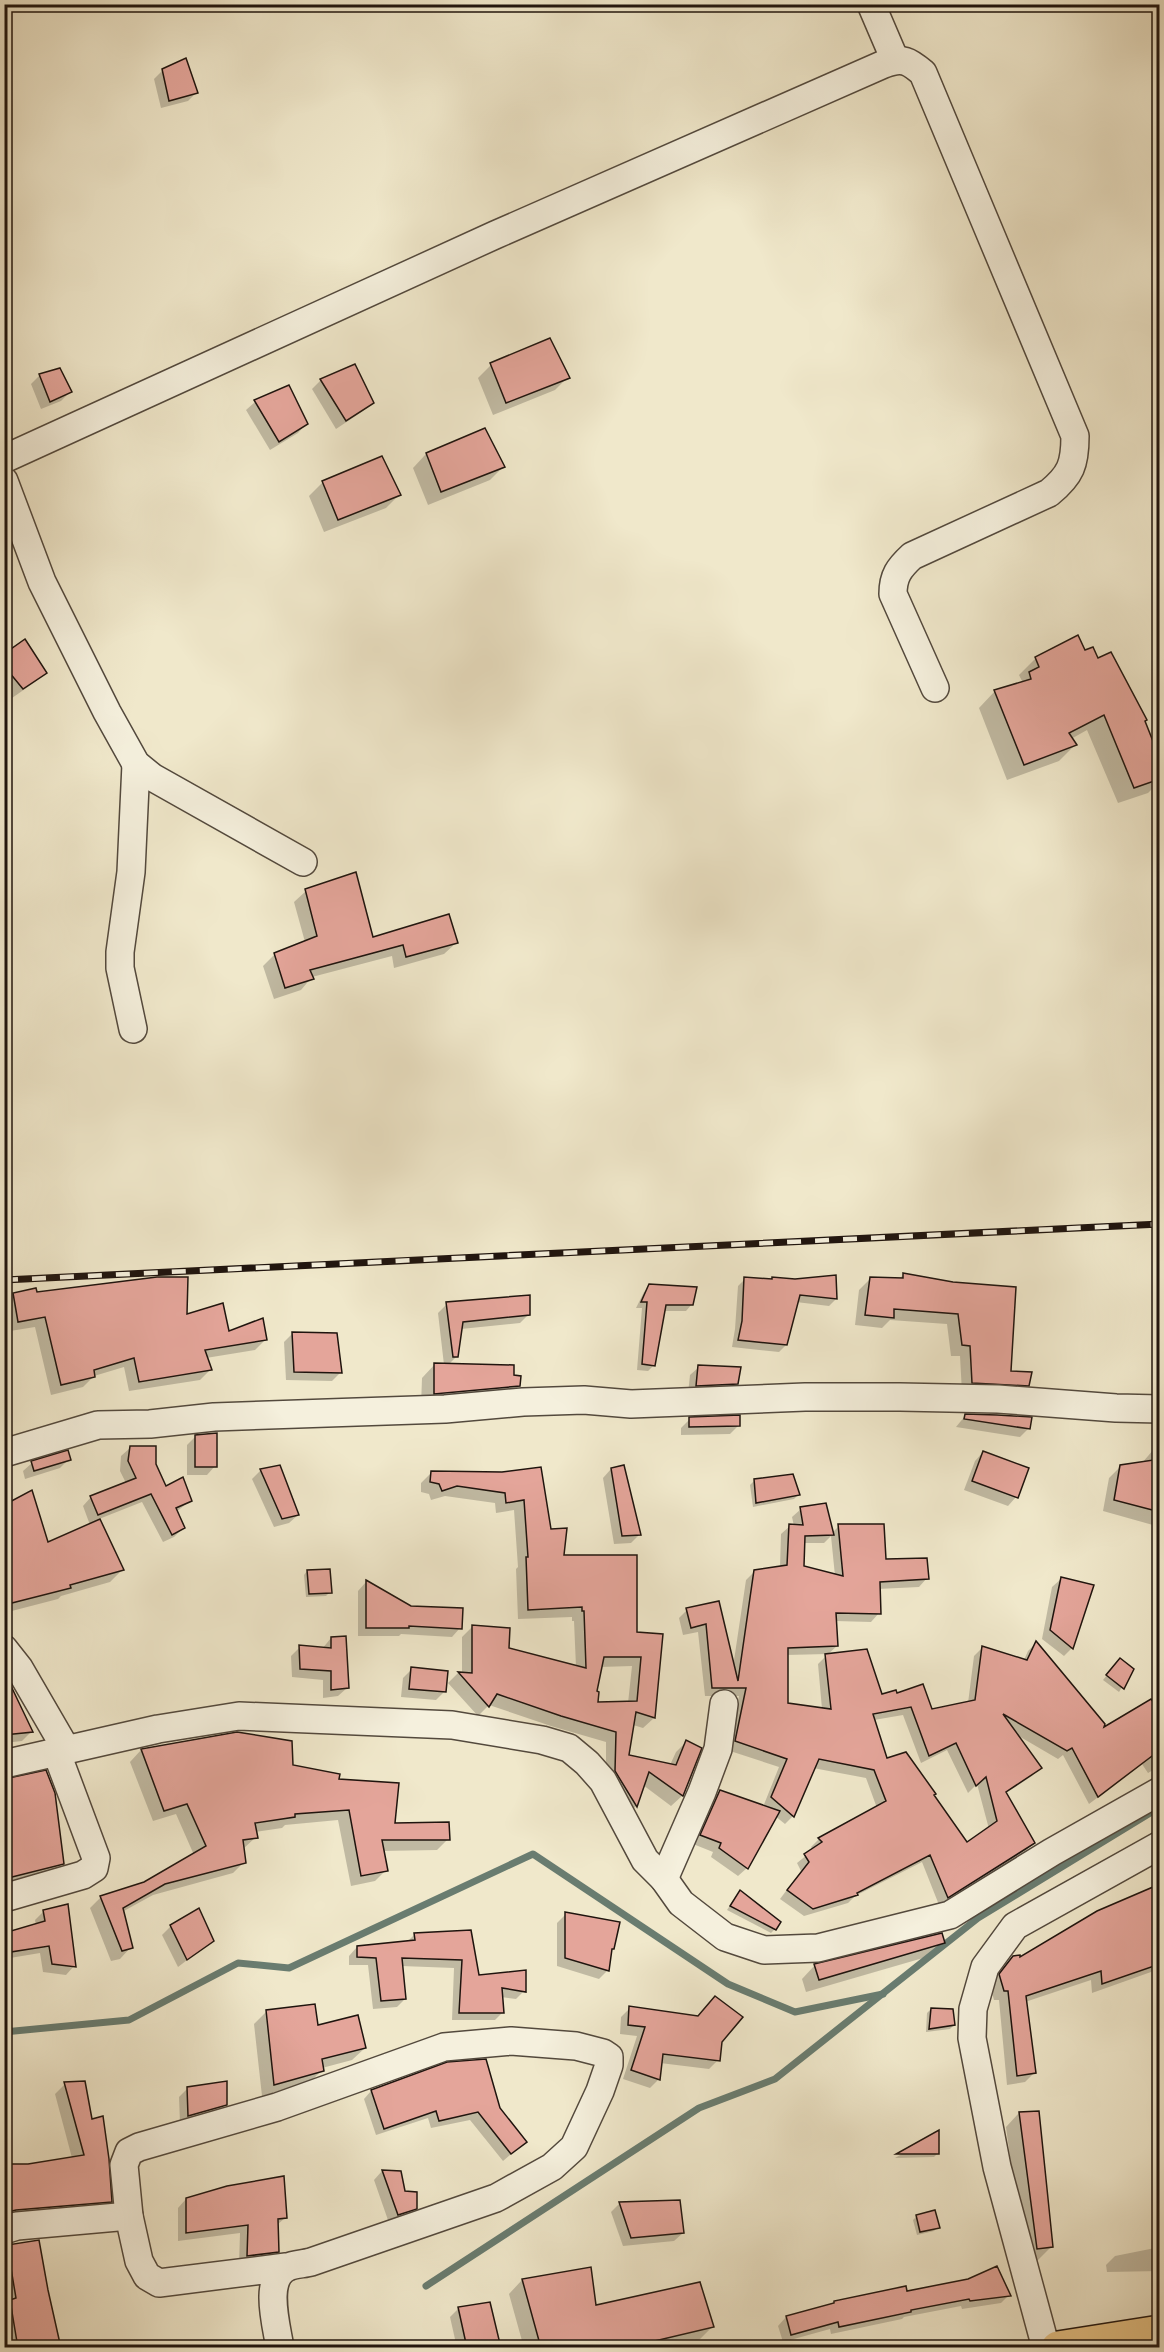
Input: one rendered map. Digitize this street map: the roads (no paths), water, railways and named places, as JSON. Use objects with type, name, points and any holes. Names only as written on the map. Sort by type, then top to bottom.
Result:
[{"type":"main road","points":[[1058,2348],[1160,2332]]},
{"type":"street","points":[[871,4],[895,60]]},
{"type":"street","points":[[4,459],[495,235],[895,60],[910,62],[923,73],[1075,436],[1075,459],[1064,480],[1049,493],[912,556],[900,568],[893,580],[893,594],[935,688]]},
{"type":"street","points":[[4,481],[42,582],[107,712],[136,764],[152,777],[303,862]]},
{"type":"street","points":[[133,1029],[120,960],[131,872],[136,764]]},
{"type":"street","points":[[4,1452],[98,1425],[150,1424],[214,1417],[445,1409],[523,1402],[584,1400],[631,1404],[805,1397],[900,1397],[998,1398],[1116,1408],[1160,1408]]},
{"type":"street","points":[[4,1649],[19,1668],[61,1750],[96,1858],[94,1868],[83,1875],[4,1898]]},
{"type":"street","points":[[664,1879],[718,1749],[724,1704]]},
{"type":"street","points":[[4,1764],[158,1729],[239,1716],[452,1725],[542,1740],[569,1748],[598,1775],[645,1860],[664,1879],[681,1903],[725,1937],[764,1950],[818,1948],[950,1916],[1052,1852],[1160,1791]]},
{"type":"street","points":[[1046,2348],[997,2167],[972,2038],[973,2009],[985,1967],[1015,1926],[1160,1845]]},
{"type":"street","points":[[511,2042],[576,2046],[603,2053],[609,2057],[600,2091],[574,2147],[552,2167],[496,2198],[311,2262],[286,2268],[159,2283],[147,2276],[139,2261],[129,2216],[124,2165],[129,2152],[139,2147],[277,2107],[444,2048],[511,2042]]},
{"type":"street","points":[[4,2230],[17,2226],[129,2216]]},
{"type":"street","points":[[280,2348],[272,2296],[276,2278],[286,2268]]},
{"type":"waterway","points":[[426,2286],[699,2108],[775,2079],[978,1918],[1160,1807]]},
{"type":"waterway","points":[[4,2032],[129,2020],[238,1963],[289,1968],[533,1854],[728,1984],[795,2012],[883,1994]]},
{"type":"railway","points":[[4,1280],[1160,1224]]}]
